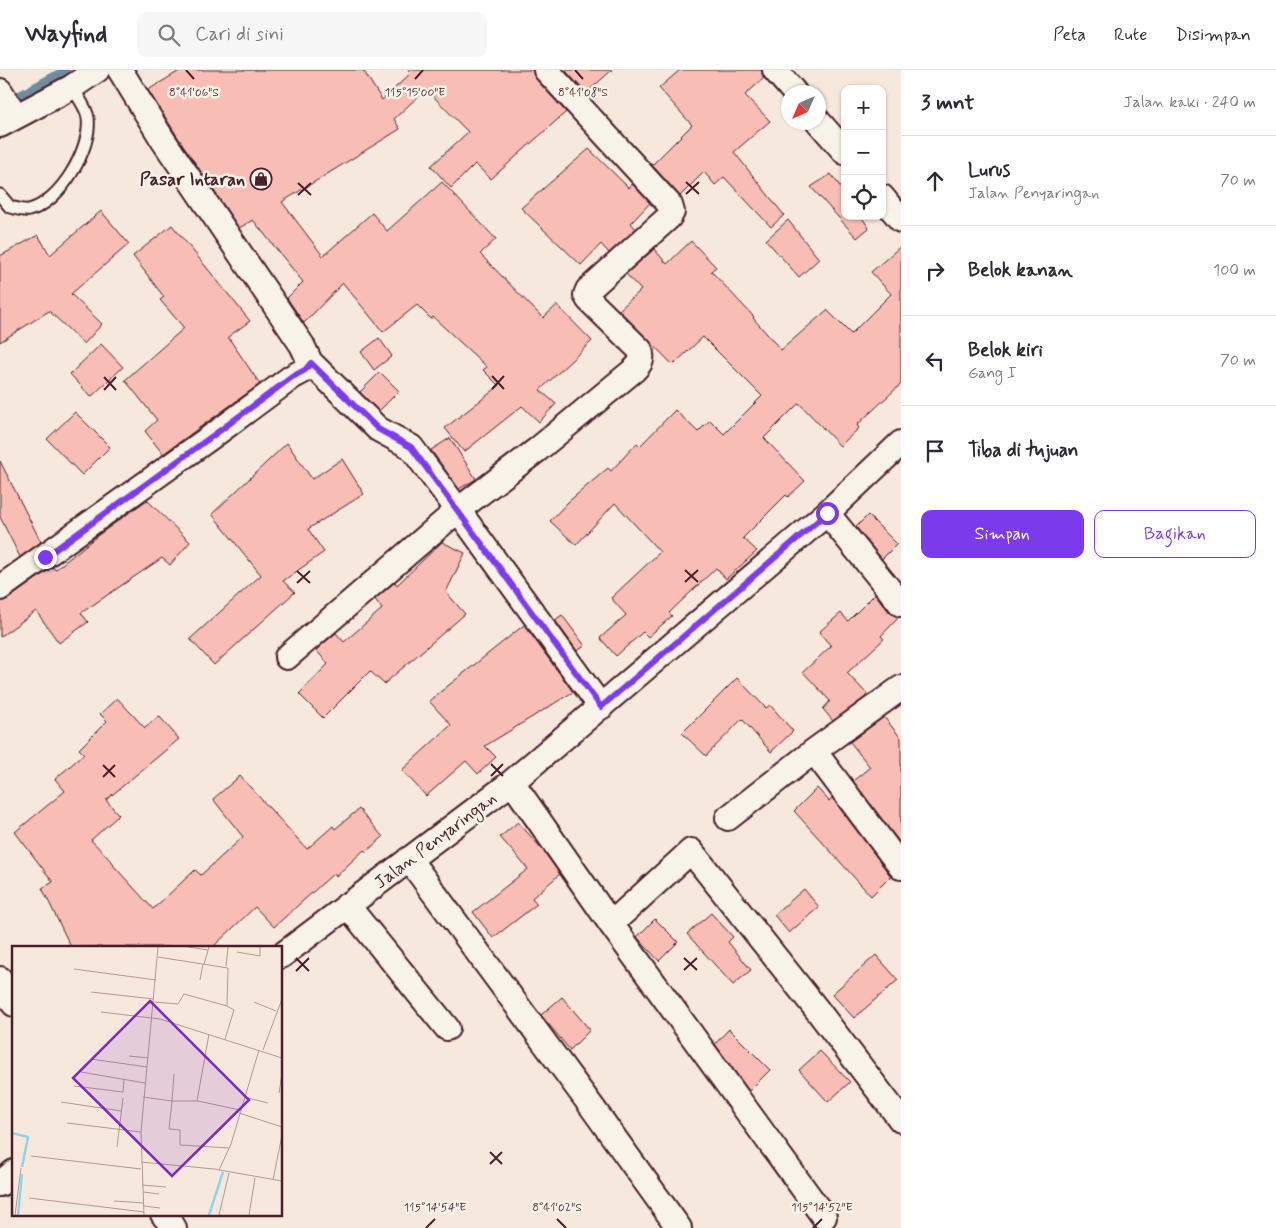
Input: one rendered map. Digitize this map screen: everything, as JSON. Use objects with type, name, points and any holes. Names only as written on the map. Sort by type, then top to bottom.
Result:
[{"type":"street","points":[[0,91],[8,121],[72,87],[97,70]]},
{"type":"street","points":[[120,70],[163,140],[302,345],[311,363],[378,429],[411,447],[601,707]]},
{"type":"street","points":[[287,657],[458,510],[537,450],[634,370],[641,362],[640,350],[586,295],[588,290],[669,217],[672,212],[670,206],[546,70]]},
{"type":"street","points":[[775,70],[788,85]]},
{"type":"street","points":[[826,130],[841,147]]},
{"type":"street","points":[[886,202],[901,220]]},
{"type":"street","points":[[0,588],[292,377],[305,370],[311,363]]},
{"type":"street","name":"Jalan Penyaringan","points":[[282,955],[512,782],[827,513],[901,443]]},
{"type":"street","points":[[827,513],[901,604]]},
{"type":"street","points":[[728,818],[814,751],[901,688]]},
{"type":"street","points":[[814,751],[901,867]]},
{"type":"street","points":[[512,782],[611,924],[824,1217]]},
{"type":"street","points":[[611,924],[692,851],[901,1120]]},
{"type":"street","points":[[409,859],[592,1107],[678,1228]]},
{"type":"street","points":[[347,906],[447,1028]]},
{"type":"street","points":[[0,979],[12,1000]]},
{"type":"street","points":[[0,1184],[12,1174]]},
{"type":"street","points":[[165,1216],[174,1228]]},
{"type":"lane","points":[[0,195],[10,207],[28,210],[49,200],[72,174],[85,143],[88,116],[72,87]]},
{"type":"building","points":[[181,70],[363,70],[382,100],[411,73],[408,70],[533,70],[536,79],[566,112],[491,179],[475,164],[451,188],[431,166],[468,132],[426,89],[394,119],[400,129],[282,202],[323,256],[372,213],[387,231],[442,182],[496,239],[480,254],[543,318],[557,305],[592,341],[540,390],[556,404],[539,422],[522,406],[464,452],[445,428],[499,386],[483,370],[487,367],[433,317],[431,319],[417,305],[383,332],[343,283],[304,323],[287,298],[303,282],[253,220],[239,228],[148,90]]},
{"type":"building","points":[[565,70],[612,70],[586,93]]},
{"type":"building","points":[[680,70],[762,70],[764,78],[745,95],[770,121],[734,152],[784,215],[771,227],[724,177],[715,185],[704,172],[680,196],[652,165],[692,125],[659,88]]},
{"type":"building","points":[[589,149],[629,188],[632,184],[650,203],[631,223],[636,229],[609,253],[601,244],[581,265],[521,208]]},
{"type":"building","points":[[831,174],[841,188],[841,220],[864,220],[869,228],[857,238],[811,187]]},
{"type":"building","points":[[101,211],[129,244],[71,294],[102,324],[84,344],[49,311],[0,342],[0,256],[38,235],[50,255]]},
{"type":"building","points":[[788,220],[819,259],[799,277],[766,240]]},
{"type":"building","points":[[172,225],[250,321],[228,337],[260,384],[163,454],[145,431],[157,420],[125,380],[184,328],[160,300],[164,297],[133,256]]},
{"type":"building","points":[[691,241],[716,267],[711,271],[754,317],[781,350],[827,310],[851,334],[891,294],[871,272],[901,246],[901,384],[857,425],[859,428],[840,446],[799,403],[764,438],[805,481],[788,497],[786,495],[743,538],[757,551],[726,579],[716,568],[669,613],[672,616],[648,637],[643,632],[616,656],[600,638],[626,615],[611,598],[660,552],[615,503],[576,545],[550,521],[568,502],[608,468],[611,471],[637,443],[640,446],[675,410],[698,432],[710,420],[724,434],[762,396],[703,337],[673,365],[619,310],[641,290],[626,274],[654,249],[667,264]]},
{"type":"building","points":[[379,338],[392,356],[374,370],[361,352]]},
{"type":"building","points":[[101,344],[123,367],[91,397],[70,374]]},
{"type":"building","points":[[380,372],[399,391],[379,411],[360,392]]},
{"type":"building","points":[[75,412],[110,447],[82,475],[47,439]]},
{"type":"building","points":[[450,438],[476,479],[459,489],[431,450]]},
{"type":"building","points":[[287,443],[312,479],[342,459],[364,494],[308,529],[324,552],[283,581],[295,592],[214,665],[190,639],[261,575],[212,514]]},
{"type":"building","points":[[0,461],[41,542],[20,557],[0,517]]},
{"type":"building","points":[[147,500],[190,542],[170,565],[162,558],[81,613],[88,622],[59,643],[36,611],[0,637],[0,602],[8,599],[53,567],[55,570],[97,536]]},
{"type":"building","points":[[868,515],[897,544],[882,559],[856,527]]},
{"type":"building","points":[[442,542],[465,553],[446,592],[465,614],[384,684],[370,671],[323,718],[299,694],[328,664],[316,650],[336,633],[344,642],[382,609],[375,599],[395,582],[397,585]]},
{"type":"building","points":[[875,594],[890,613],[899,617],[881,636],[884,639],[847,673],[868,695],[833,721],[823,709],[830,701],[803,672],[831,646],[819,632],[841,613],[848,621]]},
{"type":"building","points":[[562,615],[585,646],[577,651],[555,620]]},
{"type":"building","points":[[524,625],[573,692],[485,746],[496,757],[478,774],[466,761],[426,796],[402,770],[451,725],[429,701]]},
{"type":"building","points":[[737,678],[766,708],[770,705],[793,731],[771,752],[742,719],[706,756],[682,733]]},
{"type":"building","points":[[117,698],[145,728],[159,716],[179,739],[106,800],[119,815],[91,840],[153,909],[195,870],[201,875],[243,837],[213,799],[240,776],[307,849],[333,826],[335,829],[359,809],[383,837],[366,852],[364,850],[336,876],[334,873],[274,927],[255,907],[214,946],[71,946],[42,888],[53,882],[15,832],[65,791],[55,779],[84,754],[79,749],[107,721],[100,714]]},
{"type":"building","points":[[884,717],[901,738],[901,844],[853,781],[870,767],[850,742]]},
{"type":"building","points":[[817,788],[829,801],[832,798],[891,876],[871,896],[794,811]]},
{"type":"building","points":[[518,822],[542,849],[560,874],[532,898],[537,904],[493,938],[473,912],[528,869],[500,837]]},
{"type":"building","points":[[804,889],[819,907],[789,933],[774,915]]},
{"type":"building","points":[[711,913],[733,937],[728,942],[751,970],[733,985],[687,934]]},
{"type":"building","points":[[655,919],[678,942],[659,961],[637,937]]},
{"type":"building","points":[[876,955],[898,980],[854,1018],[832,994]]},
{"type":"building","points":[[562,997],[590,1030],[570,1050],[541,1015]]},
{"type":"building","points":[[729,1029],[770,1070],[749,1091],[715,1044]]},
{"type":"building","points":[[820,1051],[850,1082],[828,1102],[799,1070]]},
{"type":"waterway","points":[[12,100],[66,70]]},
{"type":"place","name":"Pasar Intaran","points":[[261,179]]},
{"type":"route","points":[[45,557],[292,377],[305,370],[311,363],[378,429],[411,447],[601,707],[827,513]]}]
